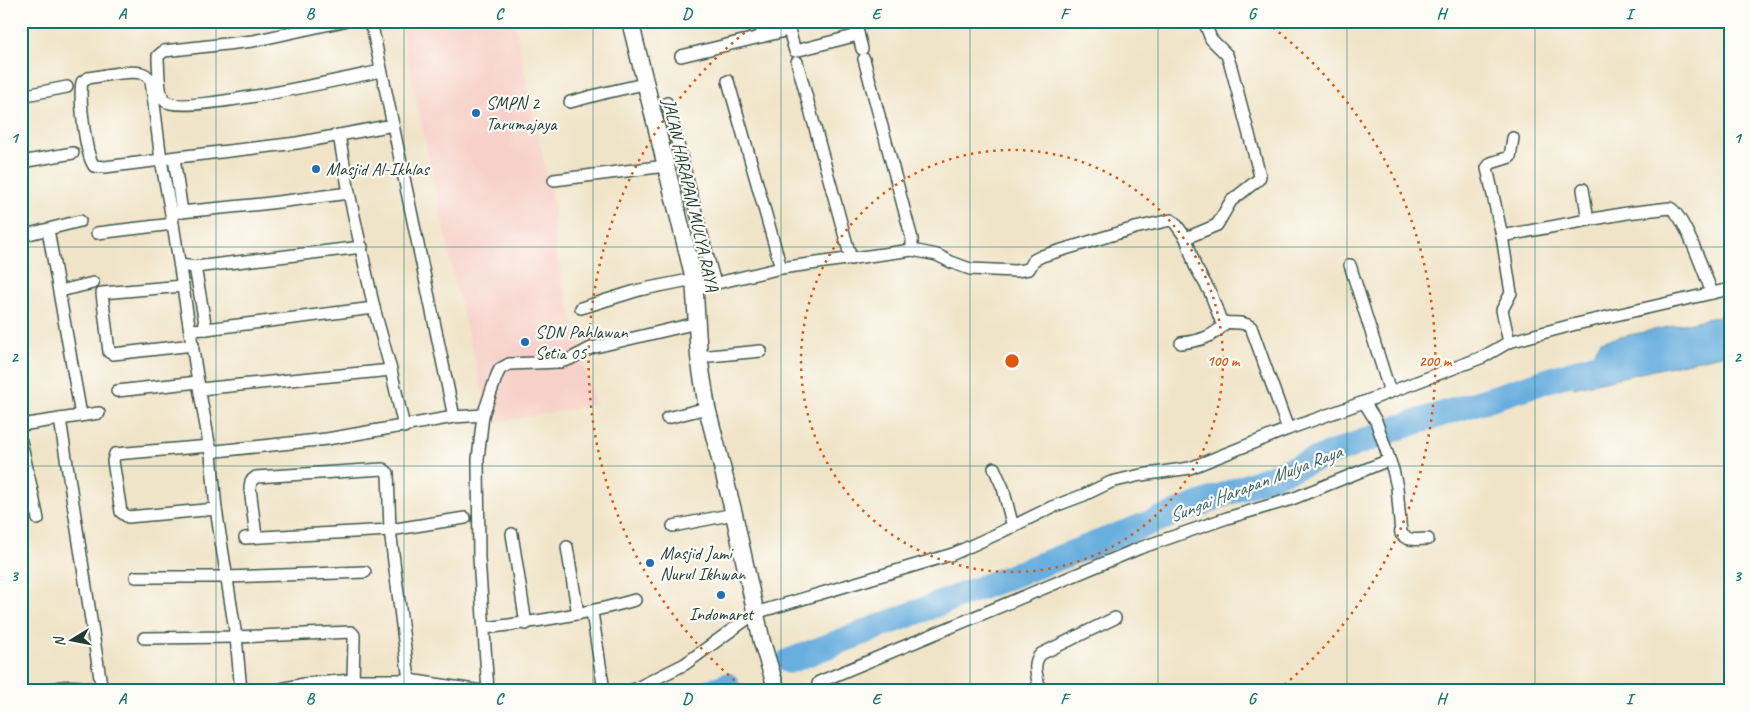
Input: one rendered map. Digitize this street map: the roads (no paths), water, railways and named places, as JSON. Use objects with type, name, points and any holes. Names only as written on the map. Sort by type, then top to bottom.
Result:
[{"type":"street","points":[[344,21],[253,41],[164,51],[158,56],[163,99],[172,105],[257,97],[381,71]]},
{"type":"street","points":[[368,21],[372,31],[393,125],[454,417]]},
{"type":"street","name":"JALAN HARAPAN MULYA RAYA","points":[[630,21],[644,84],[695,284],[699,357],[707,408],[734,514],[762,642],[777,691]]},
{"type":"street","points":[[760,21],[763,36]]},
{"type":"street","points":[[681,56],[789,30],[794,51],[872,21]]},
{"type":"street","points":[[1186,238],[1217,224],[1231,201],[1259,179],[1260,176],[1227,55],[1211,39],[1204,21]]},
{"type":"street","points":[[856,27],[912,239],[912,250]]},
{"type":"street","points":[[797,62],[852,259]]},
{"type":"street","points":[[176,216],[161,160],[151,80],[147,75],[134,72],[88,78],[82,82],[80,98],[89,155],[94,166],[105,168],[161,160],[174,158],[289,144],[393,125]]},
{"type":"street","points":[[728,81],[781,268]]},
{"type":"street","points":[[570,102],[644,84]]},
{"type":"street","points":[[21,96],[67,87]]},
{"type":"street","points":[[667,103],[715,284]]},
{"type":"street","points":[[339,136],[349,193],[374,308],[404,427]]},
{"type":"street","points":[[1509,342],[1502,310],[1511,293],[1502,236],[1487,168],[1491,163],[1510,157],[1513,138]]},
{"type":"street","points":[[21,162],[73,153]]},
{"type":"street","points":[[174,158],[180,266],[211,450],[216,509],[236,637],[241,691]]},
{"type":"street","points":[[554,180],[666,166]]},
{"type":"street","points":[[1582,189],[1588,220]]},
{"type":"street","points":[[98,233],[176,216],[349,193]]},
{"type":"street","points":[[1502,236],[1627,213],[1673,209],[1676,211],[1684,227],[1712,292]]},
{"type":"street","points":[[582,308],[639,290],[695,284],[715,284],[781,268],[912,250],[936,255],[970,269],[1020,271],[1029,269],[1034,260],[1042,256],[1135,228],[1171,220],[1186,238],[1195,266],[1210,292],[1220,319],[1225,322],[1244,323],[1251,326],[1288,428]]},
{"type":"street","points":[[21,236],[80,221]]},
{"type":"street","points":[[48,230],[80,416]]},
{"type":"street","points":[[180,266],[195,267],[362,247]]},
{"type":"street","points":[[1350,265],[1390,392]]},
{"type":"street","points":[[195,267],[206,329]]},
{"type":"street","points":[[60,291],[93,283]]},
{"type":"street","points":[[183,286],[102,292],[109,352],[113,354],[193,345]]},
{"type":"street","points":[[631,691],[685,664],[755,613],[953,554],[1052,507],[1111,482],[1141,475],[1190,468],[1288,428],[1364,402],[1483,357],[1509,342],[1572,325],[1730,289]]},
{"type":"street","points":[[190,330],[374,308]]},
{"type":"street","points":[[1181,343],[1197,341],[1208,337],[1218,332],[1225,322]]},
{"type":"street","points":[[488,691],[478,528],[478,459],[483,415],[496,375],[500,368],[509,364],[560,362],[591,348],[697,323]]},
{"type":"street","points":[[699,357],[761,351]]},
{"type":"street","points":[[117,391],[391,370]]},
{"type":"street","points":[[1364,402],[1376,421],[1397,487],[1401,532],[1403,536],[1412,540],[1428,539]]},
{"type":"street","points":[[667,418],[707,408]]},
{"type":"street","points":[[21,426],[99,413]]},
{"type":"street","points":[[216,509],[128,517],[121,512],[113,461],[115,454],[211,450],[217,452],[327,439],[454,417],[483,415]]},
{"type":"street","points":[[40,691],[68,686],[82,686],[102,691],[60,419]]},
{"type":"street","points":[[21,441],[38,519]]},
{"type":"street","points":[[821,691],[819,682],[1140,548],[1227,518],[1292,499],[1389,460]]},
{"type":"street","points":[[994,468],[1003,488],[1012,527]]},
{"type":"street","points":[[408,680],[390,530],[388,473],[383,469],[256,477],[251,481],[250,537],[390,530],[465,518]]},
{"type":"street","points":[[673,526],[734,514]]},
{"type":"street","points":[[512,534],[526,624]]},
{"type":"street","points":[[567,547],[578,614]]},
{"type":"street","points":[[136,577],[226,577],[365,572]]},
{"type":"street","points":[[485,628],[526,624],[592,612],[635,600]]},
{"type":"street","points":[[592,612],[604,691]]},
{"type":"street","points":[[1040,691],[1035,663],[1041,654],[1115,618]]},
{"type":"street","points":[[144,638],[236,637],[351,632],[354,635],[354,680]]},
{"type":"street","points":[[271,691],[303,684],[354,680],[408,680],[481,691]]},
{"type":"water","points":[[1730,314],[1730,353],[1573,388],[1601,341]]},
{"type":"waterway","name":"Sungai Harapan Mulya Raya","points":[[789,661],[1398,428],[1615,359]]},
{"type":"waterway","points":[[710,691],[727,685]]},
{"type":"place","name":"SMPN 2 Tarumajaya","points":[[476,113]]},
{"type":"place","name":"Masjid Al-Ikhlas","points":[[316,169]]},
{"type":"place","name":"SDN Pahlawan Setia 05","points":[[525,342]]},
{"type":"place","name":"Masjid Jami Nurul Ikhwan","points":[[650,563]]},
{"type":"place","name":"Indomaret","points":[[721,595]]}]
